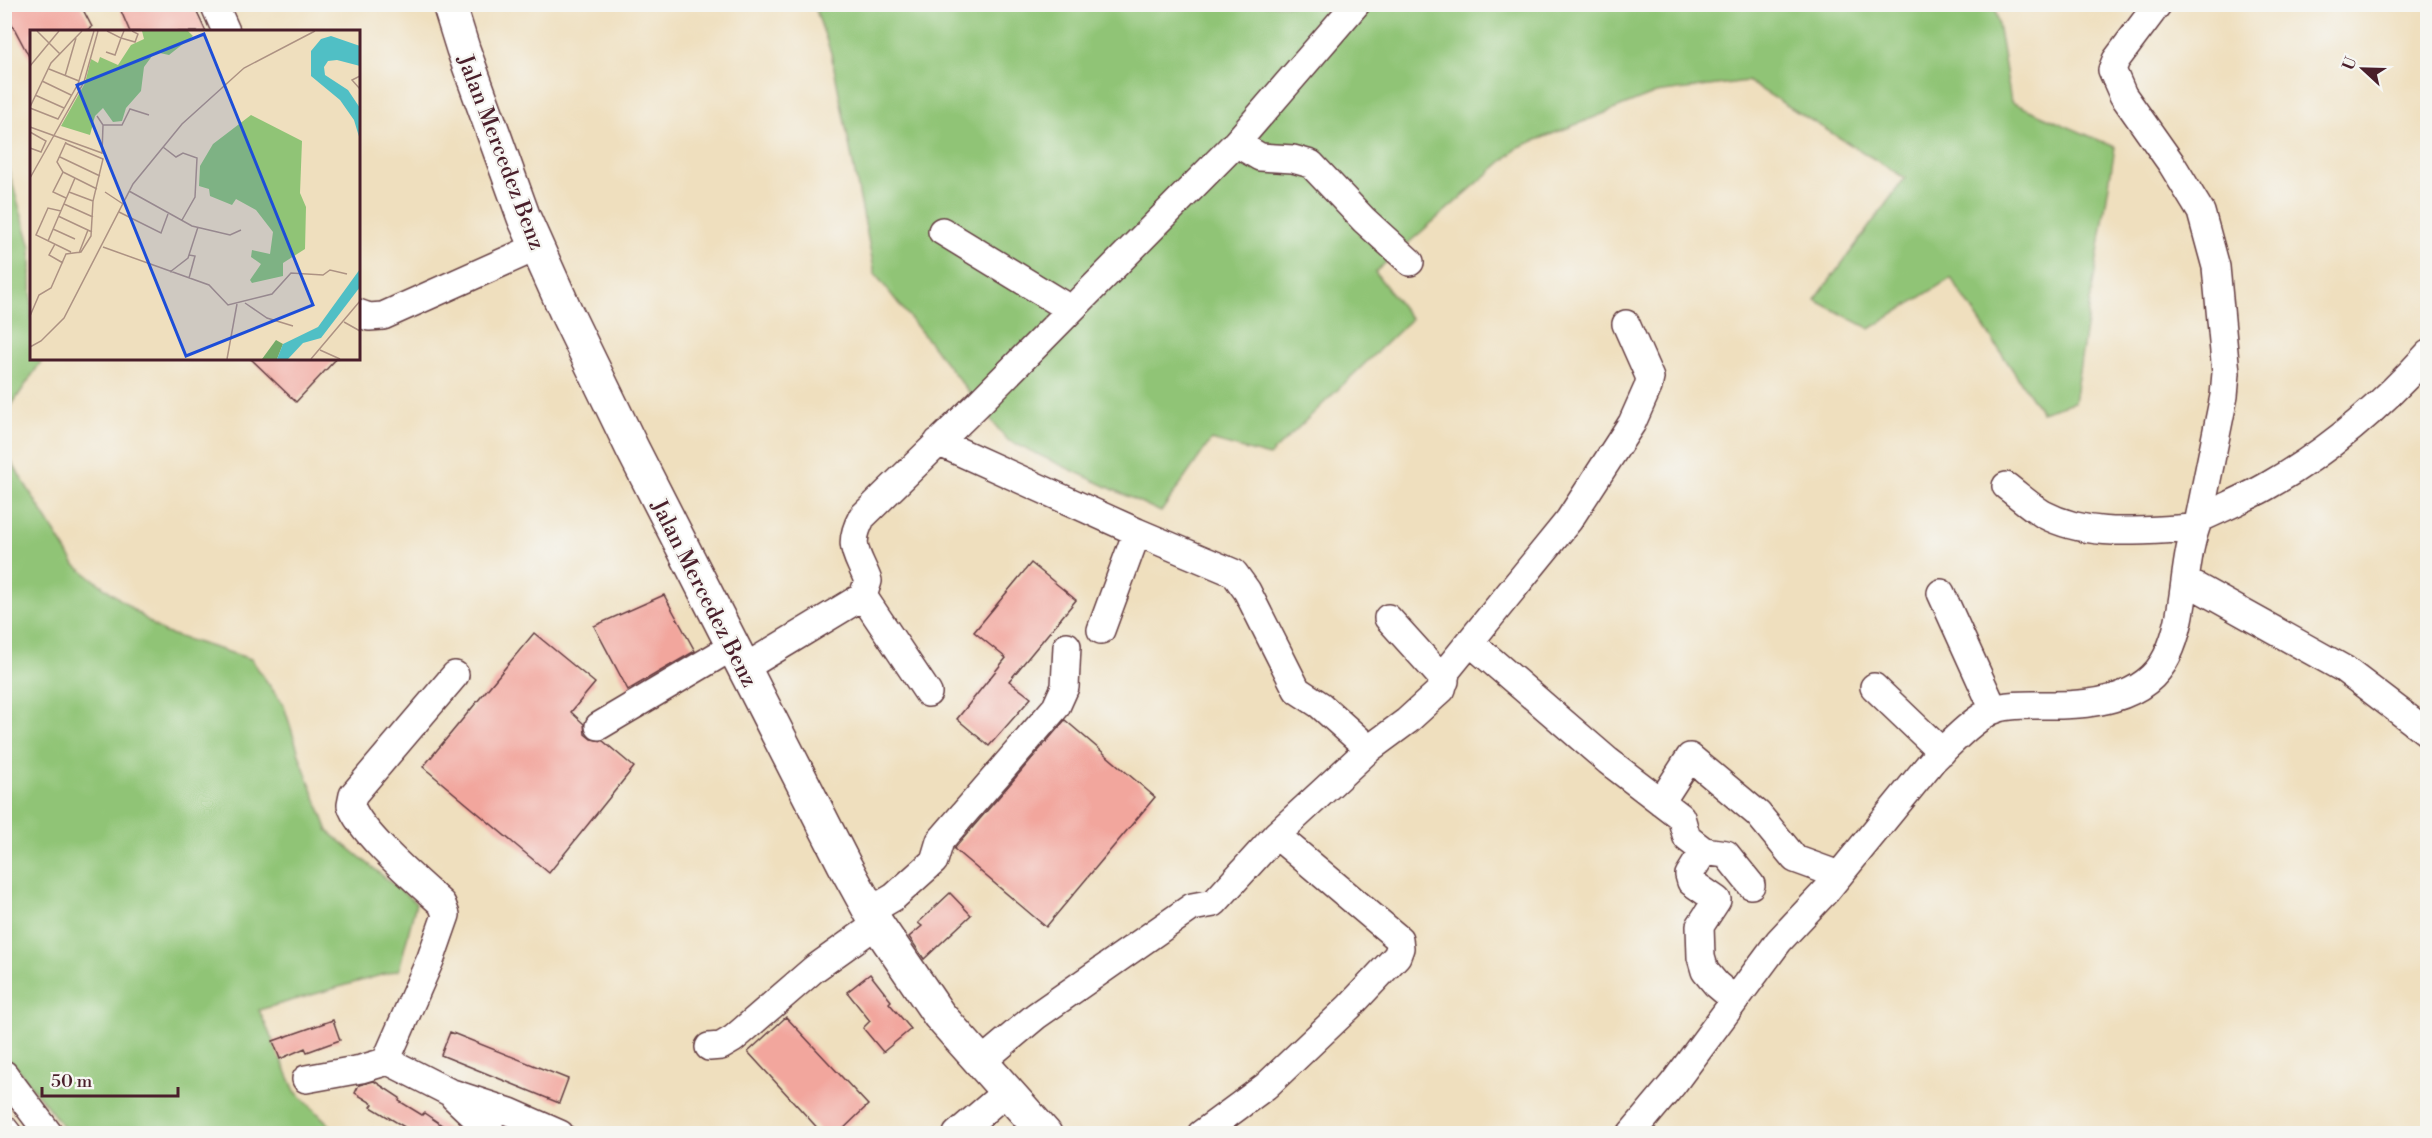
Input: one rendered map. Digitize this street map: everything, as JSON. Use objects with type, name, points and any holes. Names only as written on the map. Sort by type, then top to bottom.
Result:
[{"type":"main road","name":"Jalan Mercedez Benz","points":[[456,6],[463,49],[524,218],[632,448],[812,803],[874,917],[939,1015],[1045,1134]]},
{"type":"street","points":[[214,4],[226,30]]},
{"type":"street","points":[[599,726],[863,596],[868,582],[853,548],[855,530],[862,517],[977,405],[1236,142],[1356,4]]},
{"type":"street","points":[[1631,1134],[1673,1084],[1779,941],[1839,875],[1942,752],[1994,710],[2025,705],[2080,705],[2119,697],[2133,691],[2157,671],[2168,656],[2174,640],[2224,396],[2226,373],[2216,267],[2201,212],[2171,164],[2122,95],[2112,70],[2116,60],[2158,4]]},
{"type":"street","points":[[1236,142],[1260,157],[1293,159],[1311,164],[1364,220],[1410,262]]},
{"type":"street","points":[[942,231],[1070,309]]},
{"type":"street","points":[[360,314],[369,317],[382,316],[537,247]]},
{"type":"street","points":[[980,1062],[1036,1016],[1192,907],[1214,903],[1276,835],[1369,749],[1407,721],[1442,689],[1445,673],[1569,520],[1618,446],[1642,402],[1650,378],[1626,324]]},
{"type":"street","points":[[2006,486],[2043,513],[2080,528],[2110,531],[2197,524],[2269,486],[2313,458],[2384,398],[2427,354]]},
{"type":"street","points":[[938,442],[1234,573],[1259,614],[1297,690],[1320,705],[1369,749]]},
{"type":"street","points":[[1101,630],[1137,532]]},
{"type":"street","points":[[2186,581],[2344,669],[2427,733]]},
{"type":"street","points":[[1941,593],[1994,710]]},
{"type":"street","points":[[863,596],[928,693]]},
{"type":"street","points":[[1388,618],[1445,681]]},
{"type":"street","points":[[1470,642],[1608,761],[1681,817],[1687,838],[1704,851],[1726,854],[1751,885]]},
{"type":"street","points":[[709,1047],[721,1046],[733,1039],[874,917],[934,861],[940,841],[1056,707],[1065,687],[1067,646]]},
{"type":"street","points":[[388,1061],[388,1056],[435,948],[446,915],[442,904],[384,849],[360,822],[351,805],[353,795],[359,787],[455,675]]},
{"type":"street","points":[[1874,687],[1942,752]]},
{"type":"street","points":[[1661,802],[1690,757],[1758,814],[1795,859],[1839,875]]},
{"type":"street","points":[[1201,1134],[1266,1086],[1349,1007],[1397,956],[1400,948],[1399,939],[1276,835]]},
{"type":"street","points":[[1704,851],[1689,875],[1691,882],[1716,900],[1700,926],[1701,957],[1705,971],[1735,1000]]},
{"type":"street","points":[[306,1079],[361,1069],[388,1061],[449,1092],[510,1112],[560,1134]]},
{"type":"street","points":[[4,1074],[49,1134]]},
{"type":"street","points":[[449,1092],[493,1134]]},
{"type":"street","points":[[957,1134],[1006,1092]]},
{"type":"street","points":[[4,1129],[8,1134]]},
{"type":"green space","points":[[814,5],[1995,5],[2011,102],[2115,147],[2074,402],[2041,412],[1951,278],[1870,329],[1815,300],[1905,178],[1747,81],[1656,93],[1519,147],[1375,272],[1411,319],[1269,456],[1211,440],[1161,512],[1007,440],[875,274],[831,53]]},
{"type":"green space","points":[[4,155],[30,244],[30,360],[42,360],[5,415]]},
{"type":"green space","points":[[4,450],[75,565],[163,632],[251,659],[284,706],[302,763],[328,831],[416,903],[399,970],[259,1010],[295,1091],[338,1133],[68,1133],[14,1064],[5,1057]]},
{"type":"building","points":[[4,4],[80,4],[92,27],[87,30],[30,30],[30,58],[4,9]]},
{"type":"building","points":[[118,4],[193,4],[205,30],[129,30]]},
{"type":"building","points":[[252,360],[335,360],[296,402]]},
{"type":"building","points":[[1031,563],[1076,600],[1009,681],[1031,698],[989,746],[957,719],[1006,658],[974,632]]},
{"type":"building","points":[[664,595],[695,651],[628,690],[594,626]]},
{"type":"building","points":[[534,633],[595,683],[571,712],[584,724],[585,734],[591,739],[603,741],[634,767],[549,873],[423,767]]},
{"type":"building","points":[[1065,720],[1155,797],[1046,927],[954,849]]},
{"type":"building","points":[[950,893],[971,915],[924,959],[909,937],[922,926],[918,923]]},
{"type":"building","points":[[870,974],[891,1001],[889,1003],[911,1029],[883,1052],[863,1028],[870,1021],[847,992]]},
{"type":"building","points":[[786,1017],[868,1105],[838,1134],[823,1134],[748,1052]]},
{"type":"building","points":[[333,1020],[340,1040],[307,1052],[305,1048],[280,1059],[273,1041]]},
{"type":"building","points":[[450,1032],[568,1079],[559,1103],[441,1055]]},
{"type":"building","points":[[374,1081],[400,1098],[399,1101],[422,1115],[424,1113],[455,1134],[416,1134],[371,1107],[373,1104],[355,1093],[359,1085]]}]
